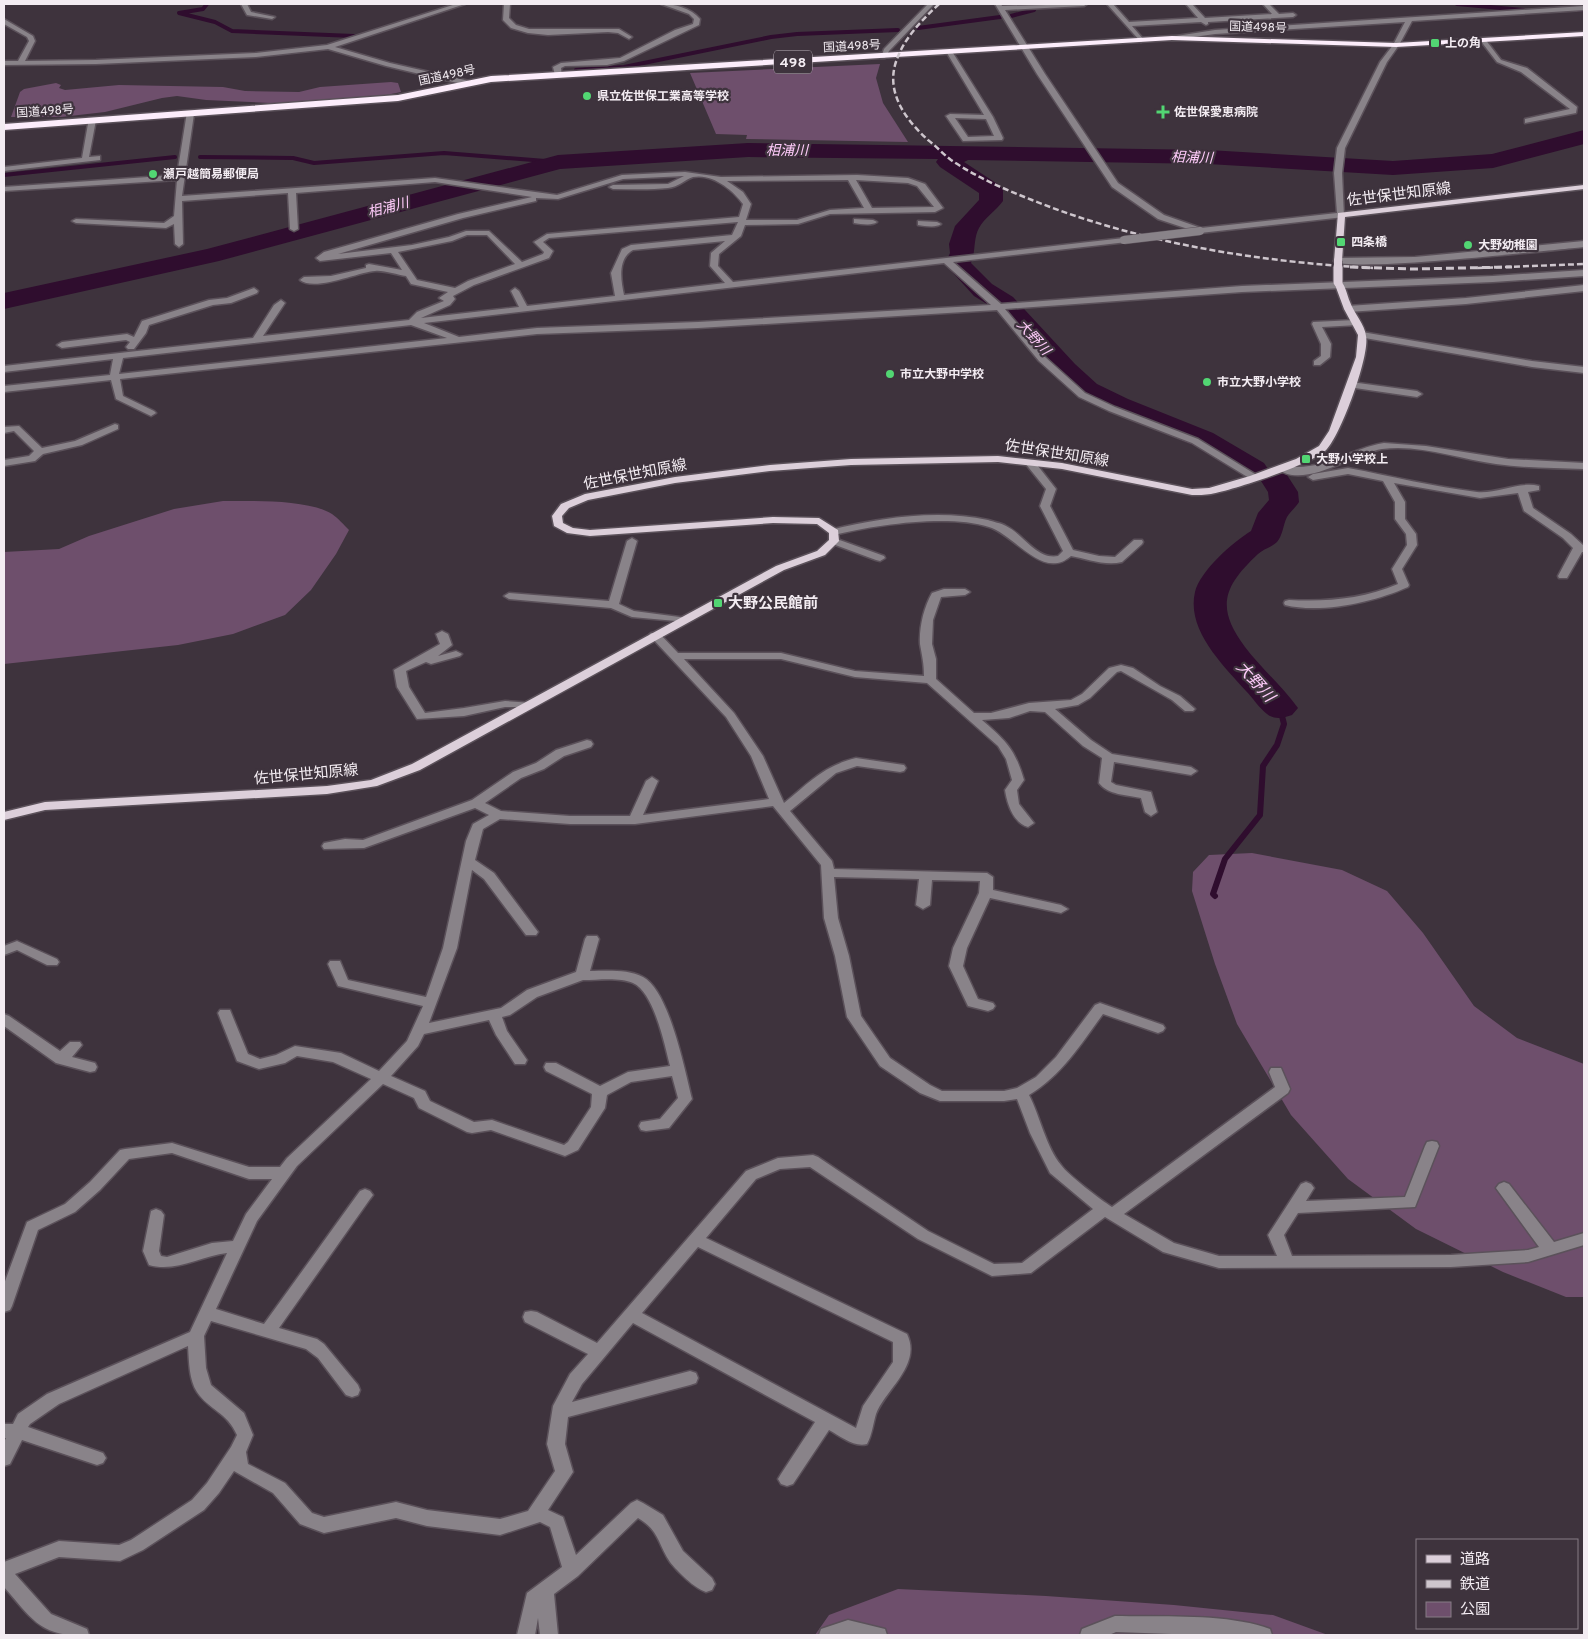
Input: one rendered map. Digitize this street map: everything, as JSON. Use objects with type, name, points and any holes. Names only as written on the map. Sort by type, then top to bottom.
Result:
[{"type":"highway","name":"国道498号","points":[[4,127],[398,98],[466,83],[559,75],[950,53],[1172,38],[1396,46],[1584,34]]},
{"type":"main road","name":"佐世保世知原線","points":[[4,816],[45,806],[327,790],[373,784],[416,767],[780,568],[821,552],[834,536],[819,521],[772,520],[590,533],[571,531],[558,524],[557,516],[565,506],[585,497],[675,480],[770,468],[861,462],[998,459],[1062,466],[1192,492],[1210,491],[1254,478],[1300,461],[1323,448],[1334,431],[1361,357],[1362,335],[1348,310],[1339,283],[1338,261],[1341,215],[1584,187]]},
{"type":"street","points":[[244,4],[249,14],[272,17]]},
{"type":"street","points":[[4,63],[96,62],[247,56],[328,47],[462,4]]},
{"type":"street","points":[[507,4],[504,19],[512,27],[521,31],[562,33],[593,30],[620,31],[629,37]]},
{"type":"street","points":[[559,75],[557,67],[563,64],[619,61],[636,55],[665,38],[696,25],[697,19],[691,13],[664,4]]},
{"type":"street","points":[[883,57],[886,50],[931,4]]},
{"type":"street","points":[[999,6],[1084,4]]},
{"type":"street","points":[[1110,4],[1141,40]]},
{"type":"street","points":[[1189,4],[1215,32]]},
{"type":"street","points":[[1266,4],[1277,15]]},
{"type":"street","points":[[999,6],[1115,185],[1161,217],[1200,231]]},
{"type":"street","points":[[1172,38],[1215,32],[1584,8]]},
{"type":"street","points":[[1127,24],[1293,15]]},
{"type":"street","points":[[4,369],[1341,215],[1338,173],[1341,148],[1384,62],[1396,46],[1409,20]]},
{"type":"street","points":[[4,21],[30,36],[32,41],[21,62]]},
{"type":"street","points":[[1483,40],[1499,61],[1524,70],[1574,109],[1573,111],[1528,121]]},
{"type":"street","points":[[328,47],[388,65],[466,83]]},
{"type":"street","points":[[950,53],[989,117],[999,138],[966,139],[950,116],[989,117]]},
{"type":"street","points":[[179,244],[178,199],[190,114]]},
{"type":"street","points":[[85,160],[92,120]]},
{"type":"street","points":[[4,169],[97,158]]},
{"type":"street","points":[[178,199],[435,180],[538,197],[558,197],[622,177],[692,175],[719,179],[851,178],[914,181],[920,184],[939,208],[930,210],[868,209],[816,215],[798,222],[742,221],[547,236],[538,242],[549,251],[546,256],[470,283],[445,297],[451,299],[447,303],[420,314],[412,322]]},
{"type":"street","points":[[613,187],[676,185],[692,175]]},
{"type":"street","points":[[851,178],[868,209],[864,222]]},
{"type":"street","points":[[719,179],[740,194],[746,204],[738,234],[715,254],[714,266],[730,284]]},
{"type":"street","points":[[4,189],[180,180]]},
{"type":"street","points":[[4,196],[180,180]]},
{"type":"street","points":[[292,191],[294,229]]},
{"type":"street","points":[[521,265],[489,233],[466,233],[444,241],[393,250],[320,258],[327,254],[461,216],[538,197]]},
{"type":"street","points":[[928,223],[930,210]]},
{"type":"street","points":[[76,221],[166,226],[178,218]]},
{"type":"street","points":[[447,231],[460,236]]},
{"type":"street","points":[[620,298],[615,273],[626,251],[630,248],[734,237]]},
{"type":"street","points":[[1338,261],[1415,260],[1584,244]]},
{"type":"street","points":[[393,250],[414,282],[456,291]]},
{"type":"street","points":[[362,254],[369,267],[408,274]]},
{"type":"street","points":[[945,260],[999,307],[1042,359],[1082,395],[1112,409],[1195,441],[1254,478]]},
{"type":"street","points":[[304,280],[317,280],[375,268]]},
{"type":"street","points":[[4,389],[537,331],[698,325],[999,307],[1339,283],[1493,279],[1584,273]]},
{"type":"street","points":[[1348,310],[1526,296],[1584,288]]},
{"type":"street","points":[[151,412],[119,397],[115,377],[122,355],[142,333],[145,323],[212,302],[228,301],[254,291]]},
{"type":"street","points":[[515,291],[524,309]]},
{"type":"street","points":[[256,340],[276,307],[281,303]]},
{"type":"street","points":[[412,322],[457,339]]},
{"type":"street","points":[[1317,363],[1325,357],[1326,344],[1316,324],[1355,323]]},
{"type":"street","points":[[1362,335],[1532,364],[1584,370]]},
{"type":"street","points":[[62,345],[127,337],[135,340]]},
{"type":"street","points":[[1351,385],[1417,394]]},
{"type":"street","points":[[4,430],[16,428],[40,450],[54,450],[93,438],[114,427]]},
{"type":"street","points":[[1295,472],[1328,465],[1371,448],[1383,446],[1408,446],[1498,461],[1584,466]]},
{"type":"street","points":[[4,463],[32,459],[40,450]]},
{"type":"street","points":[[1030,463],[1051,489],[1045,506],[1069,552],[1099,559],[1118,560],[1138,542]]},
{"type":"street","points":[[1282,468],[1305,477],[1348,471],[1437,489],[1480,495],[1535,488]]},
{"type":"street","points":[[1289,602],[1328,603],[1388,593],[1404,585],[1397,569],[1412,545],[1410,534],[1400,518],[1400,502],[1387,479]]},
{"type":"street","points":[[1522,489],[1528,510],[1567,536],[1581,549],[1563,576]]},
{"type":"street","points":[[834,536],[851,527],[891,522],[978,521],[1002,528],[1036,556],[1057,559],[1066,556],[1069,552]]},
{"type":"street","points":[[834,536],[880,558]]},
{"type":"street","points":[[614,605],[632,541]]},
{"type":"street","points":[[930,680],[930,659],[926,644],[927,620],[936,595],[944,592],[965,592]]},
{"type":"street","points":[[509,596],[614,605],[632,614],[683,620]]},
{"type":"street","points":[[400,670],[416,660],[438,652],[446,645],[442,634]]},
{"type":"street","points":[[655,635],[730,715],[757,756],[780,806],[826,864],[832,918],[842,956],[854,1017],[885,1062],[925,1089],[940,1096],[1004,1096],[1021,1093],[1041,1081],[1060,1061],[1100,1008],[1158,1028]]},
{"type":"street","points":[[400,670],[456,654]]},
{"type":"street","points":[[675,656],[781,656],[806,664],[855,674],[930,680],[1002,744],[1012,760],[1018,780],[1011,790],[1013,805],[1028,823]]},
{"type":"street","points":[[969,716],[991,717],[1030,707],[1074,703],[1086,696],[1113,670],[1121,668],[1129,670],[1156,688],[1176,698],[1189,709]]},
{"type":"street","points":[[400,670],[403,687],[421,717],[464,712],[505,704],[528,705]]},
{"type":"street","points":[[1038,707],[1049,710],[1087,743],[1108,757],[1191,770]]},
{"type":"street","points":[[328,846],[345,843],[364,844],[476,804],[517,775],[540,766],[560,752],[587,744]]},
{"type":"street","points":[[1108,757],[1105,783],[1112,788],[1147,795],[1152,812]]},
{"type":"street","points":[[476,804],[498,815],[570,820],[635,820],[780,806],[832,770],[856,762],[900,768]]},
{"type":"street","points":[[635,820],[652,781]]},
{"type":"street","points":[[80,1635],[45,1620],[4,1572],[59,1549],[120,1553],[137,1545],[198,1506],[213,1488],[237,1452],[245,1435],[238,1418],[204,1389],[198,1368],[196,1336],[251,1218],[292,1162],[382,1076],[413,1043],[431,1004],[450,948],[477,827],[498,815]]},
{"type":"street","points":[[468,861],[489,876],[515,908],[531,932]]},
{"type":"street","points":[[827,873],[987,877],[986,894],[960,948],[956,966],[973,1002],[988,1006]]},
{"type":"street","points":[[924,905],[926,875]]},
{"type":"street","points":[[986,894],[1061,909]]},
{"type":"street","points":[[582,974],[592,939]]},
{"type":"street","points":[[4,951],[16,945],[52,962]]},
{"type":"street","points":[[335,964],[343,983],[431,1004]]},
{"type":"street","points":[[419,1030],[505,1012],[515,1002],[528,994],[565,983],[582,974],[638,980],[650,987],[666,1027],[684,1099],[664,1124],[646,1126]]},
{"type":"street","points":[[225,1012],[242,1057],[259,1064],[280,1059],[296,1051],[336,1057],[382,1076],[420,1095],[424,1104],[472,1128],[492,1125],[565,1150],[573,1146],[598,1108],[600,1092]]},
{"type":"street","points":[[493,1014],[501,1032],[520,1060]]},
{"type":"street","points":[[4,1019],[61,1059],[90,1067]]},
{"type":"street","points":[[61,1059],[75,1045]]},
{"type":"street","points":[[551,1067],[600,1092]]},
{"type":"street","points":[[600,1092],[628,1077],[677,1070]]},
{"type":"street","points":[[237,1452],[241,1468],[279,1488],[306,1519],[324,1525],[396,1510],[427,1518],[500,1527],[534,1518],[564,1472],[556,1444],[560,1412],[576,1378],[751,1176],[778,1164],[814,1161],[923,1235],[992,1270],[1025,1269],[1283,1089],[1276,1072]]},
{"type":"street","points":[[1021,1093],[1029,1108],[1037,1133],[1055,1169],[1109,1212],[1170,1248],[1202,1258],[1219,1262],[1451,1261],[1528,1256],[1584,1239]]},
{"type":"street","points":[[1294,1207],[1410,1204],[1432,1146]]},
{"type":"street","points":[[4,1306],[32,1226],[70,1208],[95,1186],[125,1154],[172,1148],[249,1173],[284,1174]]},
{"type":"street","points":[[1287,1262],[1276,1236],[1306,1188]]},
{"type":"street","points":[[1504,1188],[1550,1249]]},
{"type":"street","points":[[268,1331],[365,1195]]},
{"type":"street","points":[[156,1216],[151,1251],[155,1261],[167,1263],[212,1249],[238,1246]]},
{"type":"street","points":[[632,1315],[861,1439],[869,1411],[901,1363],[901,1339],[697,1240]]},
{"type":"street","points":[[207,1313],[311,1344],[324,1350],[341,1380],[352,1390]]},
{"type":"street","points":[[530,1318],[599,1352]]},
{"type":"street","points":[[4,1459],[11,1431],[24,1419],[53,1399],[196,1336]]},
{"type":"street","points":[[560,1412],[690,1378]]},
{"type":"street","points":[[787,1479],[826,1420]]},
{"type":"street","points":[[11,1431],[97,1458]]},
{"type":"street","points":[[526,1635],[533,1599],[572,1570],[637,1508],[657,1520],[677,1557],[706,1584]]},
{"type":"street","points":[[537,1513],[556,1522],[572,1570]]},
{"type":"street","points":[[546,1590],[549,1635]]},
{"type":"street","points":[[1089,1635],[1115,1624],[1228,1628],[1252,1634]]},
{"type":"street","points":[[828,1635],[848,1628],[878,1635]]},
{"type":"green space","points":[[880,64],[876,78],[883,103],[908,142],[746,139],[747,135],[716,134],[690,73]]},
{"type":"green space","points":[[56,83],[61,85],[59,88],[65,90],[119,85],[223,87],[245,91],[299,92],[320,87],[398,83],[401,92],[292,104],[206,100],[177,96],[105,112],[61,117],[11,117],[20,92],[24,89]]},
{"type":"green space","points":[[223,501],[279,502],[309,506],[332,514],[349,530],[336,554],[311,590],[285,615],[233,634],[178,645],[4,664],[4,552],[59,549],[89,536],[174,509]]},
{"type":"green space","points":[[1252,853],[1342,870],[1387,891],[1423,933],[1474,1006],[1517,1038],[1584,1064],[1584,1297],[1566,1297],[1503,1272],[1416,1229],[1348,1179],[1291,1115],[1237,1024],[1215,964],[1192,891],[1193,872],[1209,855]]},
{"type":"green space","points":[[898,1589],[1046,1596],[1174,1605],[1273,1615],[1328,1635],[815,1635],[829,1615]]},
{"type":"waterway","points":[[207,4],[203,9],[179,13],[215,22],[232,31],[354,36]]},
{"type":"waterway","points":[[1457,4],[1523,10]]},
{"type":"waterway","points":[[1011,16],[1034,10]]},
{"type":"waterway","points":[[1561,10],[1584,10]]},
{"type":"waterway","points":[[918,28],[1000,17]]},
{"type":"waterway","points":[[576,70],[624,67],[771,37],[797,34],[898,30]]},
{"type":"waterway","name":"相浦川","points":[[4,301],[210,256],[558,162],[748,150],[1208,157],[1393,168],[1493,161],[1584,137]]},
{"type":"waterway","points":[[200,157],[293,158],[314,163],[444,153],[558,162]]},
{"type":"waterway","name":"大野川","points":[[961,154],[948,162],[991,190],[991,201],[967,226],[962,244],[963,253],[958,264],[983,290],[1004,303],[1065,370],[1087,390],[1118,405],[1203,439],[1253,469]]},
{"type":"waterway","points":[[4,175],[175,157]]},
{"type":"waterway","name":"大野川","points":[[1276,481],[1283,492],[1284,502],[1273,513],[1265,536],[1248,546],[1218,578],[1211,592],[1211,615],[1218,633],[1234,656],[1280,708]]},
{"type":"waterway","points":[[1215,896],[1213,894],[1225,859],[1260,815],[1263,766],[1277,745],[1284,724],[1280,708]]},
{"type":"railway","points":[[939,4],[919,24],[902,47],[895,65],[894,87],[901,107],[913,124],[945,155],[970,172],[1011,192],[1073,215],[1157,239],[1243,255],[1287,261],[1366,268]]},
{"type":"railway","points":[[1496,267],[1584,264]]},
{"type":"railway","points":[[1350,267],[1366,268]]},
{"type":"railway","points":[[1366,268],[1413,269],[1496,267]]},
{"type":"railway","points":[[1478,268],[1496,267]]},
{"type":"railway","points":[[1496,267],[1512,267]]},
{"type":"railway","points":[[1366,268],[1373,268]]},
{"type":"place","name":"上の角","points":[[1435,43]]},
{"type":"place","name":"県立佐世保工業高等学校","points":[[587,96]]},
{"type":"place","name":"佐世保愛恵病院","points":[[1163,112]]},
{"type":"place","name":"瀬戸越簡易郵便局","points":[[153,174]]},
{"type":"place","name":"四条橋","points":[[1341,242]]},
{"type":"place","name":"大野幼稚園","points":[[1468,245]]},
{"type":"place","name":"市立大野中学校","points":[[890,374]]},
{"type":"place","name":"市立大野小学校","points":[[1207,382]]},
{"type":"place","name":"大野小学校上","points":[[1306,459]]},
{"type":"place","name":"大野公民館前","points":[[718,603]]}]
